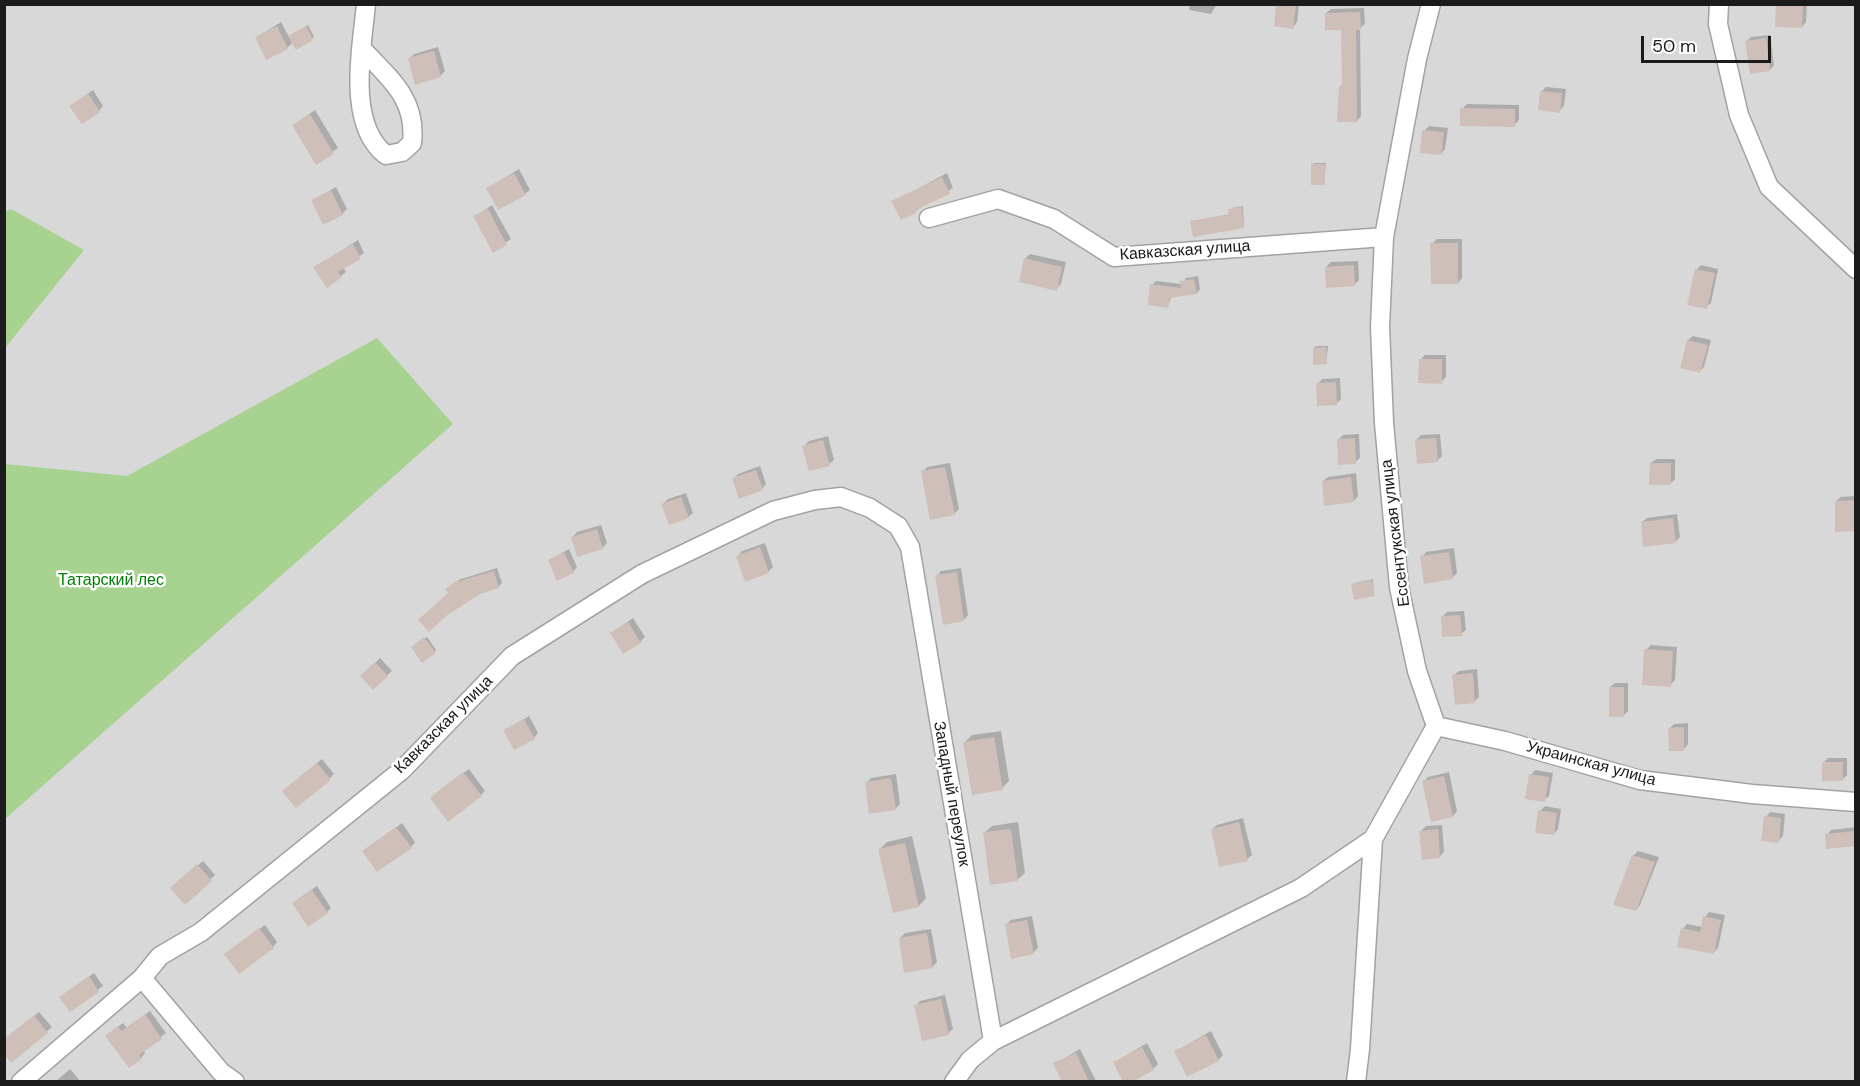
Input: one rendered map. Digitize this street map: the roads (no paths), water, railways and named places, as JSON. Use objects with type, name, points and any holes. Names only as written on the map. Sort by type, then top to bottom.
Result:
[{"type":"street","points":[[362,50],[401,92],[414,124],[412,143],[402,152],[386,155],[374,145],[363,113],[358,78],[366,4]]},
{"type":"street","name":"Ессентукская улица","points":[[1431,4],[1417,59],[1384,237],[1380,327],[1384,423],[1399,587],[1417,671],[1436,726]]},
{"type":"street","points":[[1719,4],[1718,24],[1739,115],[1769,187],[1856,268]]},
{"type":"street","name":"Кавказская улица","points":[[930,218],[998,199],[1054,219],[1114,257],[1384,237]]},
{"type":"street","name":"Кавказская улица","points":[[21,1082],[142,978],[160,956],[201,932],[402,770],[512,656],[642,574],[773,511],[814,500],[841,497],[870,508],[898,526],[910,547]]},
{"type":"street","name":"Западный переулок","points":[[910,547],[993,1041]]},
{"type":"street","points":[[1356,1082],[1373,839],[1436,726]]},
{"type":"street","name":"Украинская улица","points":[[1436,726],[1505,741],[1640,780],[1752,794],[1856,801]]},
{"type":"street","points":[[954,1082],[970,1060],[993,1041],[1301,888],[1373,839]]},
{"type":"street","points":[[142,978],[221,1072],[235,1082]]},
{"type":"street","points":[[970,1060],[971,1082]]},
{"type":"park label","name":"Татарский лес","points":[[111,581]]}]
